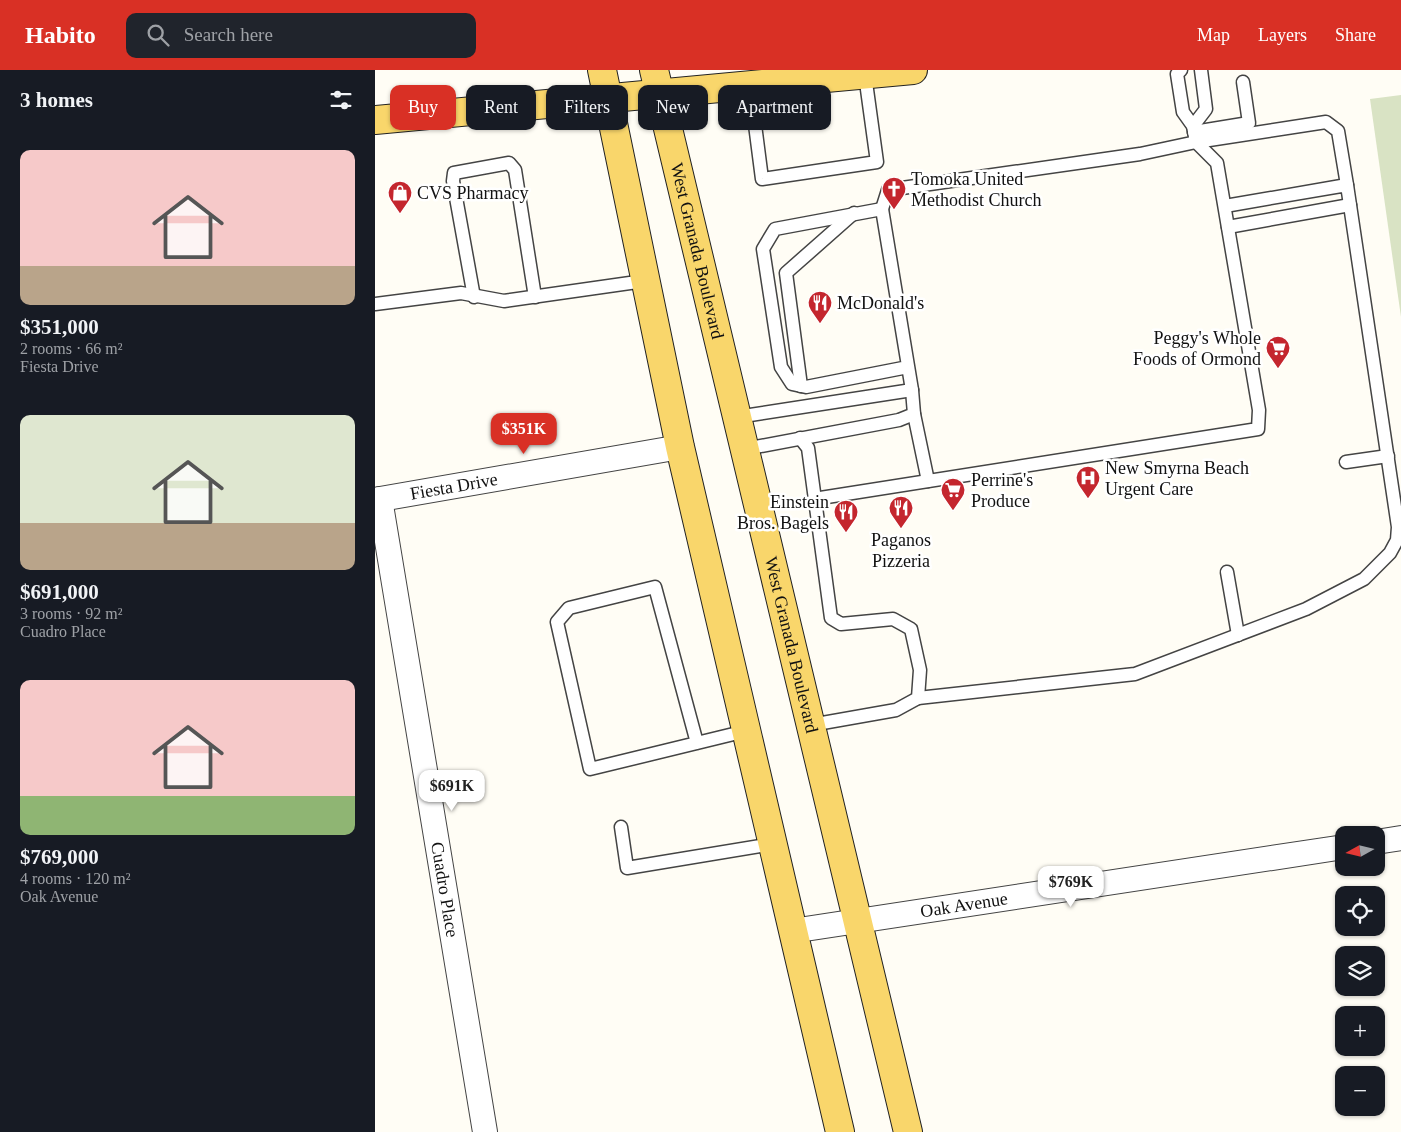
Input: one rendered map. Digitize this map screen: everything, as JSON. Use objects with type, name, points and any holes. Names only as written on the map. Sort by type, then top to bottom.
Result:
[{"type":"main road","points":[[601,70],[604,85]]},
{"type":"main road","points":[[760,85],[913,70]]},
{"type":"main road","points":[[628,92],[657,82],[727,85]]},
{"type":"main road","name":"West Granada Boulevard","points":[[657,82],[908,1132]]},
{"type":"main road","points":[[375,120],[546,105]]},
{"type":"main road","points":[[613,130],[680,447],[839,1132]]},
{"type":"street","name":"Fiesta Drive","points":[[378,500],[680,447]]},
{"type":"street","name":"Cuadro Place","points":[[378,500],[485,1132]]},
{"type":"street","points":[[1385,841],[1401,838]]},
{"type":"street","name":"Oak Avenue","points":[[792,931],[1335,848]]},
{"type":"lane","points":[[814,499],[1259,428],[1259,410],[1217,163],[1194,133],[1183,112],[1177,74],[1181,70]]},
{"type":"lane","points":[[1194,133],[1206,109],[1201,70]]},
{"type":"lane","points":[[756,130],[762,179],[877,162],[865,74]]},
{"type":"lane","points":[[928,481],[914,414],[912,390],[882,209],[888,190],[1132,155],[1194,133],[1249,124],[1243,82]]},
{"type":"lane","points":[[811,725],[896,710],[918,698],[1135,674],[1306,609],[1364,579],[1390,553],[1397,540],[1398,527],[1338,131],[1326,122],[1194,133]]},
{"type":"lane","points":[[474,297],[453,181],[454,173],[509,163],[515,170],[535,297]]},
{"type":"lane","points":[[1225,206],[1347,185]]},
{"type":"lane","points":[[1228,227],[1350,205]]},
{"type":"lane","points":[[882,209],[775,229],[763,249],[781,367],[792,384],[806,387],[908,367]]},
{"type":"lane","points":[[801,386],[786,273],[854,213]]},
{"type":"lane","points":[[375,304],[461,293],[474,297],[504,301],[644,281]]},
{"type":"lane","points":[[737,417],[912,390]]},
{"type":"lane","points":[[745,449],[899,420],[914,414]]},
{"type":"lane","points":[[800,438],[807,448],[831,618],[841,624],[893,619],[911,629],[920,670],[918,698]]},
{"type":"lane","points":[[1346,462],[1388,456]]},
{"type":"lane","points":[[1227,572],[1238,635]]},
{"type":"lane","points":[[697,743],[655,587],[569,608],[557,622],[590,769],[697,743],[746,731]]},
{"type":"lane","points":[[621,827],[627,868],[772,844]]},
{"type":"green space","points":[[1401,95],[1401,317],[1370,99]]},
{"type":"place","name":"Tomoka United Methodist Church","points":[[894,210]]},
{"type":"place","name":"CVS Pharmacy","points":[[400,214]]},
{"type":"place","name":"McDonald's","points":[[820,324]]},
{"type":"place","name":"Peggy's Whole Foods of Ormond","points":[[1278,369]]},
{"type":"place","name":"New Smyrna Beach Urgent Care","points":[[1088,499]]},
{"type":"place","name":"Perrine's Produce","points":[[953,511]]},
{"type":"place","name":"Paganos Pizzeria","points":[[901,529]]},
{"type":"place","name":"Einstein Bros. Bagels","points":[[846,533]]}]
